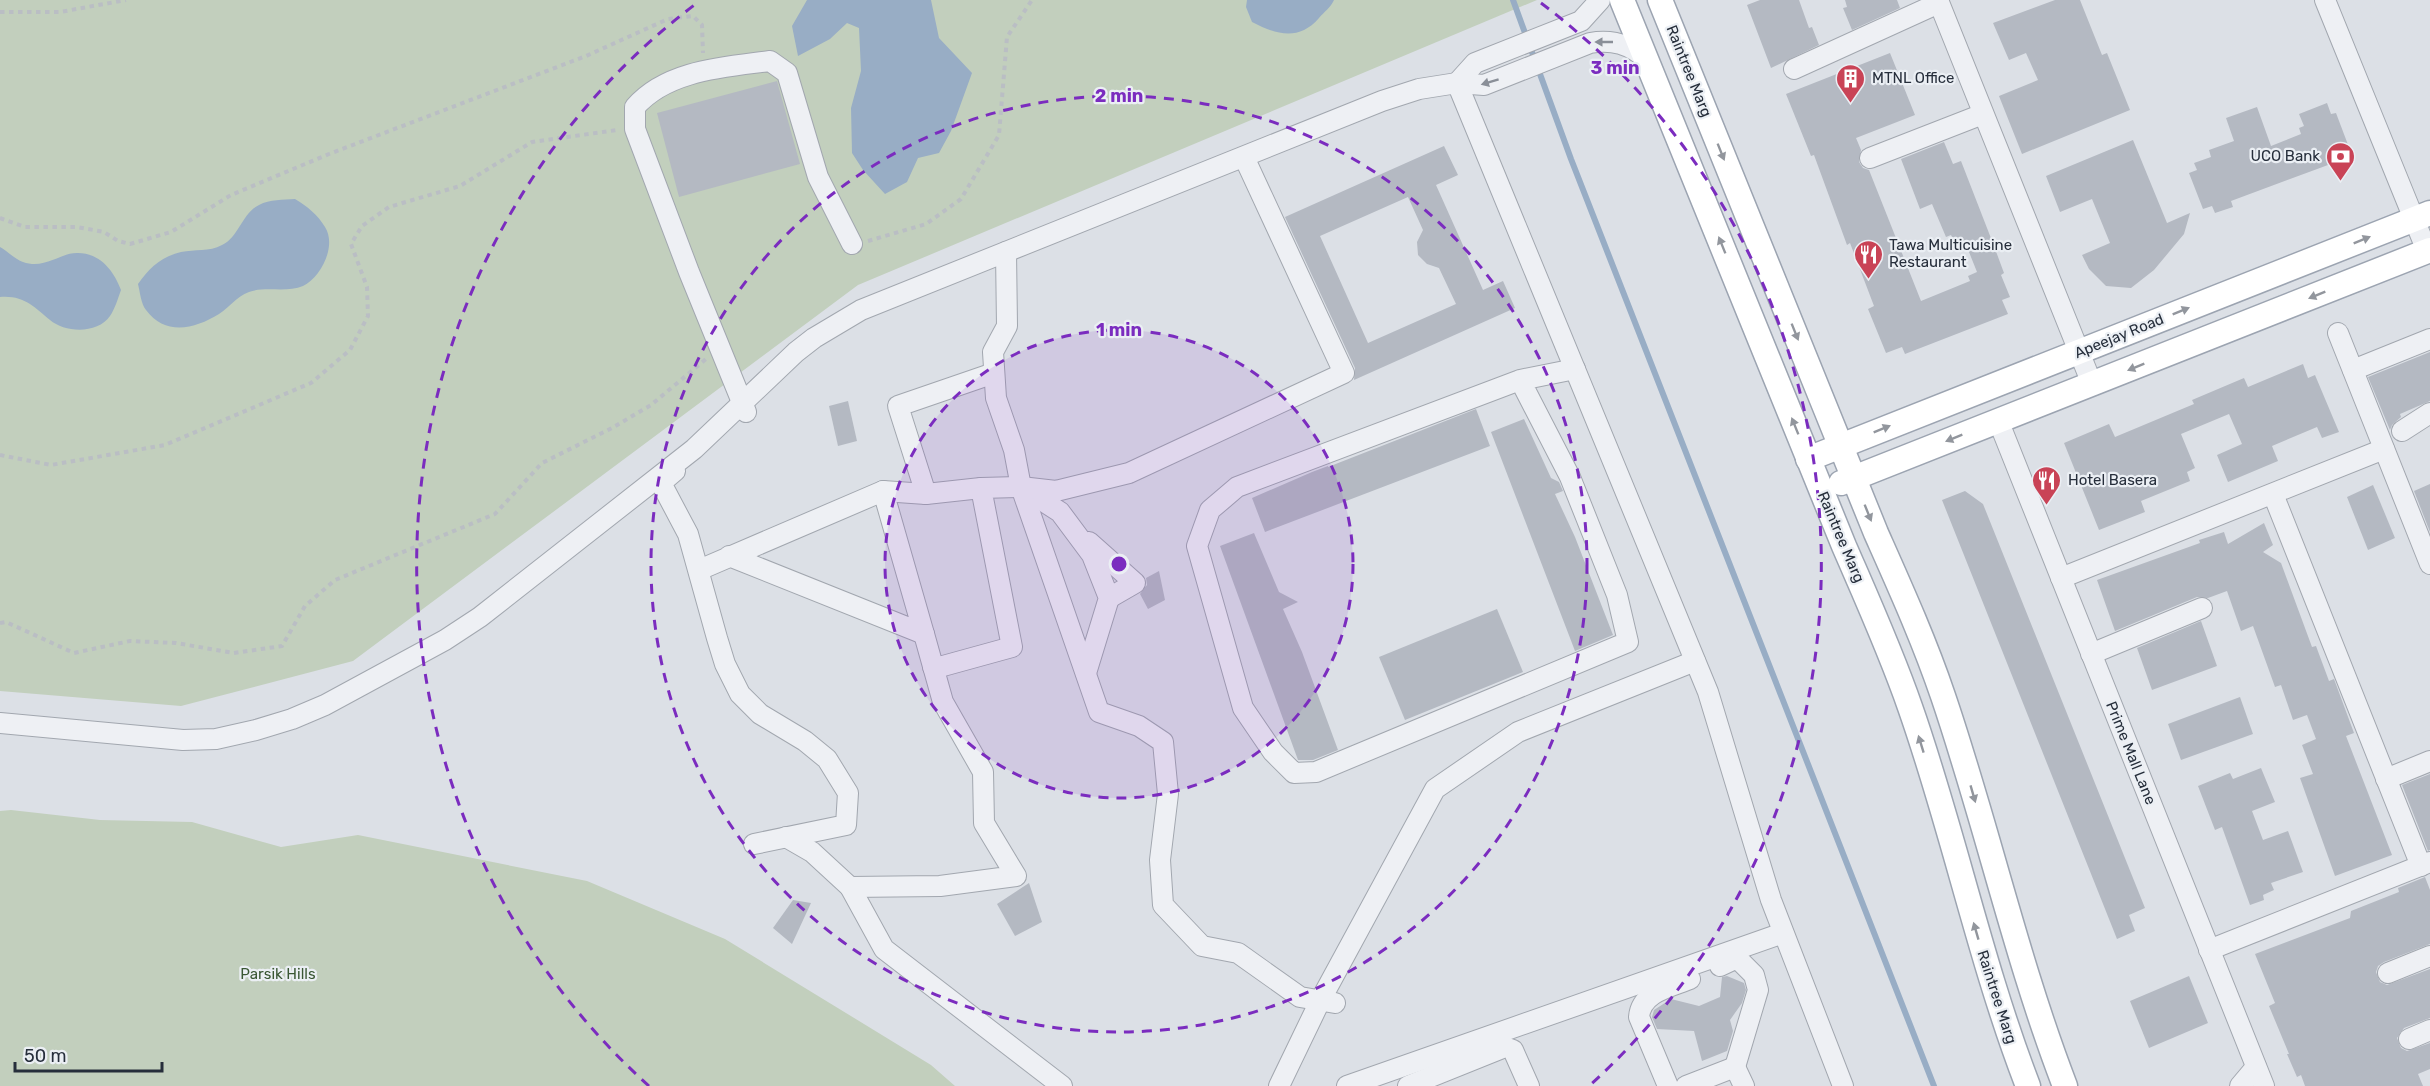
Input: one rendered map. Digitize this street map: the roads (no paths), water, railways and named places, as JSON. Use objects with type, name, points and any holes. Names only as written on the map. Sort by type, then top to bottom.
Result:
[{"type":"main road","name":"Raintree Marg","points":[[1622,0],[1821,491],[1878,624],[1910,708],[1997,1002],[2028,1086]]},
{"type":"main road","name":"Raintree Marg","points":[[1660,0],[1854,478],[1911,610],[1943,696],[2031,991],[2065,1086]]},
{"type":"main road","name":"Apeejay Road","points":[[1808,459],[2422,216]]},
{"type":"main road","points":[[1821,491],[2428,251]]},
{"type":"street","points":[[1457,83],[1475,63],[1581,21],[1600,0]]},
{"type":"street","points":[[2325,0],[2422,216],[2428,251]]},
{"type":"street","points":[[1794,69],[1938,2],[2092,384]]},
{"type":"street","points":[[0,723],[183,740],[216,738],[256,730],[292,719],[325,705],[446,640],[480,617],[694,449],[796,352],[834,325],[861,310],[1382,101],[1419,89],[1457,83],[1484,85],[1590,43],[1611,41],[1631,47],[1647,60]]},
{"type":"street","points":[[754,844],[846,825],[848,793],[827,759],[805,741],[760,714],[740,694],[722,656],[688,534],[662,483],[747,411],[689,272],[635,129],[635,107],[647,94],[704,69],[770,61],[787,73],[818,177],[852,244]]},
{"type":"street","points":[[1457,83],[1708,692],[1771,900],[1843,1086]]},
{"type":"street","points":[[1870,158],[1983,114]]},
{"type":"street","points":[[699,570],[883,491],[926,494],[981,488],[1021,487],[1056,491],[1130,473],[1344,373],[1244,157]]},
{"type":"street","points":[[1006,252],[1007,326],[993,352],[996,398],[1014,450],[1021,487],[1099,712],[1139,726],[1163,742],[1168,794],[1160,860],[1163,905],[1202,946],[1238,953],[1300,997],[1328,1002]]},
{"type":"street","points":[[2338,333],[2430,564]]},
{"type":"street","points":[[2353,370],[2430,339]]},
{"type":"street","points":[[1520,380],[1570,477],[1617,595],[1628,642],[1316,772],[1294,773],[1273,752],[1244,708],[1197,546],[1210,510],[1237,487],[1520,380],[1575,369]]},
{"type":"street","points":[[926,494],[898,406],[994,373]]},
{"type":"street","points":[[2402,431],[2430,413]]},
{"type":"street","name":"Prime Mall Lane","points":[[1998,420],[2264,1086]]},
{"type":"street","points":[[2061,578],[2384,449]]},
{"type":"street","points":[[1021,487],[1060,512],[1092,555],[1109,598],[1086,673]]},
{"type":"street","points":[[933,667],[1012,647],[981,488]]},
{"type":"street","points":[[850,887],[940,885],[1016,876],[984,823],[983,772],[943,702],[883,491]]},
{"type":"street","points":[[2209,950],[2425,864],[2386,779],[2273,494]]},
{"type":"street","points":[[1069,524],[1135,583],[1109,598]]},
{"type":"street","points":[[729,556],[924,634]]},
{"type":"street","points":[[2091,654],[2202,608]]},
{"type":"street","points":[[1279,1086],[1328,1002],[1435,789],[1518,732],[1692,653]]},
{"type":"street","points":[[2386,779],[2430,761]]},
{"type":"street","points":[[786,837],[812,852],[850,887],[884,949],[1062,1086]]},
{"type":"street","points":[[1347,1086],[1783,933]]},
{"type":"street","points":[[2388,973],[2430,956]]},
{"type":"street","points":[[1668,1086],[1639,1017],[1640,1007],[1647,997],[1737,958],[1754,975],[1758,990],[1735,1067],[1744,1086]]},
{"type":"street","points":[[2409,1039],[2430,1030]]},
{"type":"street","points":[[1408,1086],[1505,1047],[1513,1050],[1529,1086]]},
{"type":"street","points":[[1686,1086],[1735,1067]]},
{"type":"street","points":[[2239,1086],[2256,1067]]},
{"type":"water","points":[[807,0],[931,0],[939,38],[972,73],[951,131],[939,153],[918,158],[907,182],[885,194],[863,170],[852,153],[851,108],[861,71],[859,28],[847,23],[830,39],[798,56],[792,26]]},
{"type":"water","points":[[1247,0],[1334,0],[1311,25],[1296,33],[1287,34],[1252,22],[1246,7]]},
{"type":"water","points":[[295,199],[316,215],[328,235],[328,252],[325,260],[310,282],[297,288],[249,292],[219,314],[190,326],[171,327],[162,324],[146,310],[138,284],[156,264],[181,252],[207,250],[222,245],[233,236],[248,213],[259,205],[272,201]]},
{"type":"water","points":[[0,247],[20,261],[31,264],[46,262],[72,253],[93,256],[110,270],[121,290],[112,313],[105,322],[98,326],[90,329],[72,329],[56,324],[22,300],[0,297]]},
{"type":"waterway","points":[[1513,0],[1571,159],[1934,1086]]},
{"type":"place","name":"MTNL Office","points":[[1851,104]]},
{"type":"place","name":"UCO Bank","points":[[2341,182]]},
{"type":"place","name":"Tawa Multicuisine Restaurant","points":[[1868,280]]},
{"type":"place","name":"Hotel Basera","points":[[2047,506]]},
{"type":"park label","name":"Parsik Hills","points":[[278,974]]}]
